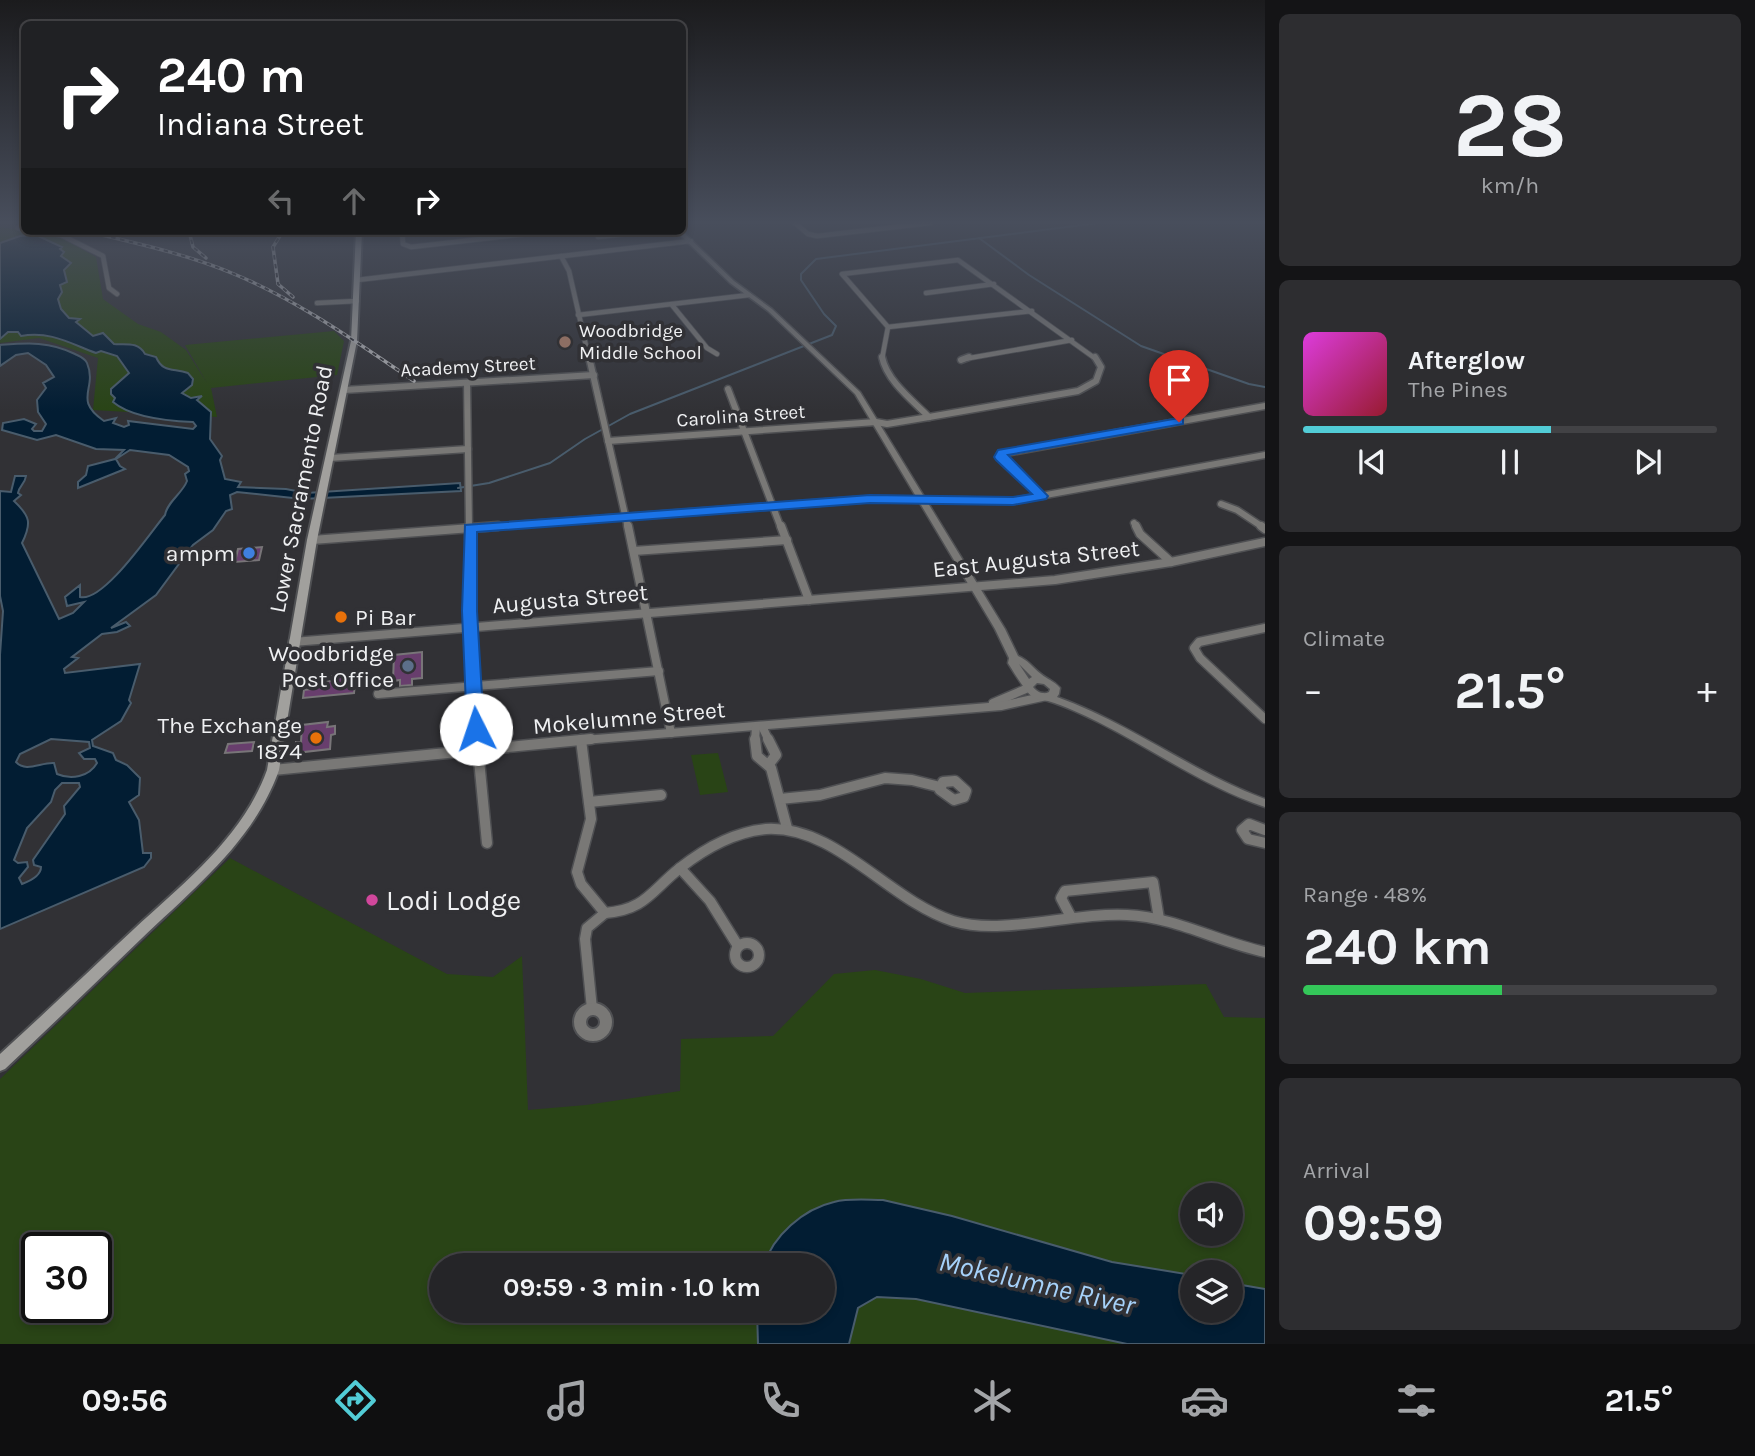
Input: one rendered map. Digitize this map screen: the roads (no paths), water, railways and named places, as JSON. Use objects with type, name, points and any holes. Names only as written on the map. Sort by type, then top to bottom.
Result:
[{"type":"main road","name":"Lower Sacramento Road","points":[[0,1064],[218,858],[259,806],[273,770],[312,540],[354,341],[357,286]]},
{"type":"street","points":[[108,286],[117,295]]},
{"type":"street","points":[[572,286],[634,551],[671,733]]},
{"type":"street","points":[[739,286],[856,390],[919,498],[975,586],[1014,658],[1013,663],[1028,686],[1083,709],[1209,780],[1265,803]]},
{"type":"street","points":[[852,286],[888,327],[888,341],[881,355],[884,367],[929,416]]},
{"type":"street","points":[[926,293],[981,286]]},
{"type":"street","points":[[996,286],[1072,340]]},
{"type":"street","points":[[578,315],[749,295]]},
{"type":"street","points":[[317,303],[356,301]]},
{"type":"street","points":[[672,305],[707,348],[717,354]]},
{"type":"street","points":[[888,327],[1032,311]]},
{"type":"street","points":[[961,360],[974,355],[1072,340]]},
{"type":"street","name":"Carolina Street","points":[[608,441],[876,422],[887,424],[1067,394],[1087,387],[1098,379],[1101,367],[1098,361],[1072,340]]},
{"type":"street","name":"Academy Street","points":[[344,390],[594,375]]},
{"type":"street","points":[[467,383],[472,686],[487,843]]},
{"type":"street","points":[[728,389],[809,600]]},
{"type":"street","points":[[1041,496],[1000,454],[1265,406]]},
{"type":"street","points":[[330,458],[468,449]]},
{"type":"street","points":[[312,540],[625,516],[919,498],[1006,501],[1265,454]]},
{"type":"street","points":[[1221,504],[1237,510],[1265,530]]},
{"type":"street","points":[[1134,523],[1140,534],[1171,562]]},
{"type":"street","points":[[634,551],[787,540]]},
{"type":"street","name":"East Augusta Street","points":[[809,600],[1055,580],[1171,562],[1265,542]]},
{"type":"street","name":"Augusta Street","points":[[293,642],[809,600]]},
{"type":"street","points":[[1265,628],[1199,642],[1194,648],[1265,719]]},
{"type":"street","points":[[1014,658],[1023,662],[1040,679],[1048,694]]},
{"type":"street","points":[[378,694],[659,671]]},
{"type":"street","points":[[1028,686],[1040,679]]},
{"type":"street","name":"Mokelumne Street","points":[[988,705],[1028,686]]},
{"type":"street","name":"Mokelumne Street","points":[[273,770],[581,740],[1009,705],[1048,694]]},
{"type":"street","points":[[759,726],[755,746],[757,756],[769,764],[787,828]]},
{"type":"street","points":[[759,726],[776,755],[769,764]]},
{"type":"street","points":[[581,740],[590,802],[589,834],[577,872],[581,884],[604,913]]},
{"type":"street","points":[[780,799],[820,795],[886,778],[912,780],[940,787]]},
{"type":"street","points":[[590,802],[661,795]]},
{"type":"street","points":[[1264,844],[1248,839],[1242,830],[1249,824],[1265,830]]},
{"type":"street","points":[[592,1009],[585,939],[587,928],[604,913],[629,912],[642,906],[680,869],[701,854],[742,834],[764,828],[787,828],[818,839],[903,896],[960,921],[993,926],[1071,917],[1125,915],[1159,919],[1243,948],[1265,952]]},
{"type":"street","points":[[680,869],[710,901],[738,946]]},
{"type":"street","points":[[1071,917],[1061,898],[1065,891],[1153,882],[1159,919]]},
{"type":"water","points":[[0,286],[60,286],[62,292],[58,299],[61,309],[69,318],[80,319],[76,322],[93,336],[103,333],[114,344],[135,345],[145,354],[156,357],[165,368],[188,373],[193,379],[192,385],[182,393],[191,398],[202,396],[197,400],[211,412],[210,439],[222,456],[220,460],[225,479],[241,482],[238,487],[286,489],[306,493],[460,483],[461,491],[302,499],[237,492],[230,495],[232,509],[226,511],[213,530],[193,545],[156,595],[111,628],[126,622],[130,626],[117,632],[102,634],[72,657],[78,658],[64,669],[65,673],[140,664],[129,700],[131,703],[121,721],[92,740],[93,746],[113,753],[116,760],[127,765],[140,778],[139,795],[129,802],[139,820],[143,853],[151,853],[151,858],[144,867],[0,929],[0,655],[3,611],[0,596],[0,491],[11,492],[15,476],[26,476],[18,493],[21,495],[14,501],[28,520],[22,543],[59,619],[73,613],[84,602],[67,606],[65,597],[80,585],[80,597],[90,596],[125,565],[185,486],[185,474],[189,471],[188,467],[169,455],[130,450],[116,459],[125,469],[78,488],[78,482],[86,475],[88,466],[115,459],[124,450],[96,449],[56,435],[37,440],[2,430],[3,423],[24,419],[36,424],[32,429],[34,431],[42,431],[46,424],[38,412],[37,400],[46,388],[43,383],[54,377],[46,365],[28,353],[16,355],[0,366],[0,345],[47,345],[83,358],[90,372],[87,400],[89,406],[104,421],[116,418],[113,423],[124,427],[129,425],[128,421],[193,429],[196,426],[193,422],[140,415],[113,402],[115,398],[111,389],[129,373],[117,356],[101,351],[96,353],[42,335],[21,336],[18,332],[8,332],[0,339]],"holes":[[[51,739],[89,742],[90,748],[79,753],[84,759],[95,759],[97,763],[94,768],[79,776],[57,774],[54,763],[24,767],[16,762],[20,754]],[[62,783],[79,783],[80,787],[64,806],[65,814],[33,860],[34,865],[41,867],[39,873],[22,884],[19,878],[28,867],[27,862],[18,863],[14,860],[27,828],[51,802],[55,790]]]},
{"type":"water","name":"Mokelumne River","points":[[846,1200],[883,1200],[952,1216],[1112,1262],[1180,1273],[1180,1323],[1243,1323],[1243,1285],[1265,1289],[1265,1344],[1127,1344],[916,1299],[877,1297],[858,1308],[849,1344],[758,1344],[757,1323],[835,1323],[835,1253],[769,1253],[782,1234],[801,1217],[822,1206]]},
{"type":"waterway","points":[[458,488],[489,483],[550,463],[585,439],[630,414],[832,335],[836,326],[824,314],[805,286]]},
{"type":"waterway","points":[[1046,286],[1141,346],[1249,384],[1265,387]]},
{"type":"railway","points":[[259,286],[327,323],[414,381]]},
{"type":"railway","points":[[280,286],[293,297]]},
{"type":"place","name":"Woodbridge Middle School","points":[[565,342]]},
{"type":"place","name":"ampm","points":[[249,553]]},
{"type":"place","name":"Pi Bar","points":[[341,617]]},
{"type":"place","name":"Woodbridge Post Office","points":[[408,666]]},
{"type":"place","name":"The Exchange 1874","points":[[316,738]]},
{"type":"place","name":"Lodi Lodge","points":[[372,900]]}]
